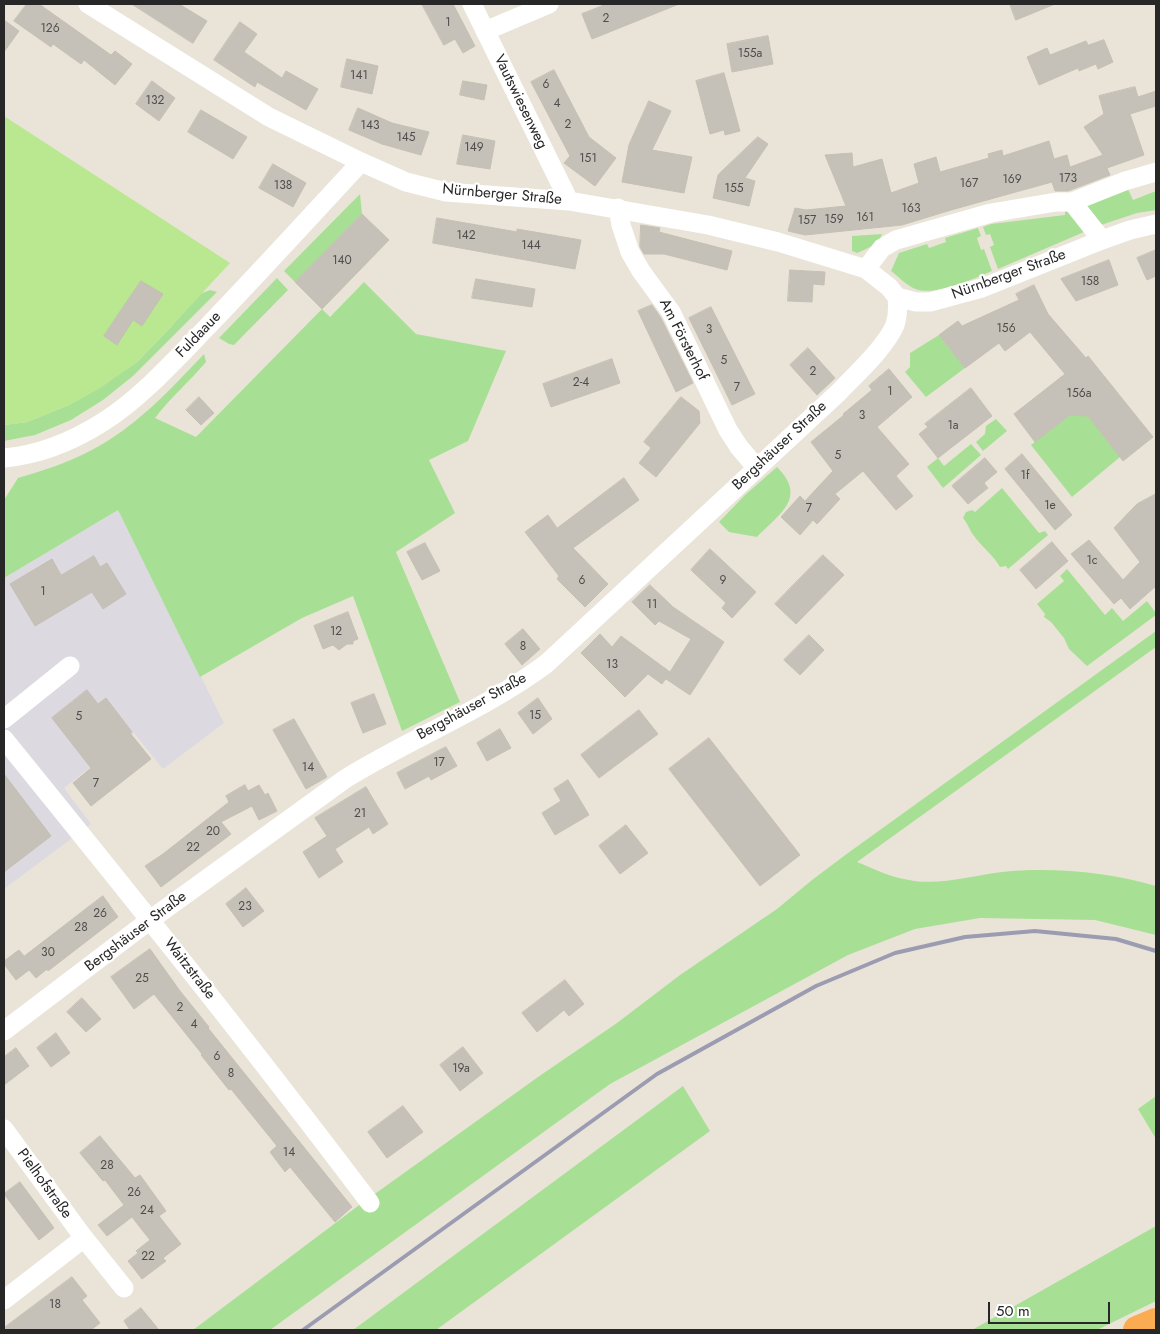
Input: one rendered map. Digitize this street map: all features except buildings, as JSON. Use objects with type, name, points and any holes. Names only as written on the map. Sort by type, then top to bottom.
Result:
[{"type":"highway","points":[[1137,1330],[1156,1322]]},
{"type":"street","name":"Nürnberger Straße","points":[[88,4],[268,117],[406,182],[446,192],[569,201],[618,208],[743,233],[831,257],[866,269],[889,287],[897,298],[916,302],[957,296],[982,288],[1102,240],[1130,230],[1156,224]]},
{"type":"street","name":"Vautswiesenweg","points":[[472,4],[569,201]]},
{"type":"street","points":[[485,31],[548,4]]},
{"type":"street","name":"Fuldaaue","points":[[4,458],[44,450],[80,436],[105,421],[138,395],[175,360],[267,265],[361,162]]},
{"type":"street","points":[[866,269],[882,248],[896,240],[991,213],[1056,202],[1072,202],[1125,181],[1156,172]]},
{"type":"street","points":[[1072,202],[1102,240]]},
{"type":"street","name":"Am Försterhof","points":[[618,208],[621,225],[630,252],[641,271],[671,312],[728,430],[756,467]]},
{"type":"street","name":"Bergshäuser Straße","points":[[4,1031],[150,920],[345,779],[379,758],[448,724],[520,683],[546,664],[756,467],[839,392],[888,336],[895,324],[898,310],[897,298]]},
{"type":"street","points":[[4,719],[70,666]]},
{"type":"street","name":"Waitzstraße","points":[[4,739],[150,920],[370,1203]]},
{"type":"street","name":"Pielhofstraße","points":[[4,1129],[84,1238],[124,1288]]},
{"type":"street","points":[[4,1300],[84,1238]]},
{"type":"shaded area","points":[[118,510],[224,723],[163,769],[134,733],[64,788],[91,824],[4,889],[4,578]]},
{"type":"green space","points":[[4,116],[230,263],[137,362],[100,388],[69,405],[27,422],[4,425]]},
{"type":"green space","points":[[1127,187],[1133,200],[1156,191],[1156,210],[1137,213],[1101,225],[1086,206]]},
{"type":"green space","points":[[360,194],[362,214],[295,282],[284,271]]},
{"type":"green space","points":[[1065,211],[1068,211],[1084,232],[998,269],[990,247],[994,245],[990,234],[986,235],[983,227],[991,224],[1065,215]]},
{"type":"green space","points":[[978,228],[981,236],[977,238],[981,250],[984,249],[992,271],[953,286],[931,291],[913,288],[891,271],[899,253],[927,244],[929,248],[946,242],[945,238]]},
{"type":"green space","points":[[882,234],[878,241],[869,248],[857,253],[852,251],[852,236]]},
{"type":"green space","points":[[277,278],[288,290],[234,345],[219,338]]},
{"type":"green space","points":[[364,282],[416,334],[506,351],[468,441],[429,460],[455,513],[396,552],[460,702],[402,731],[353,596],[302,618],[200,677],[118,510],[4,578],[4,500],[18,478],[72,459],[106,442],[137,420],[204,354],[206,362],[155,418],[196,437],[322,309],[330,317]]},
{"type":"green space","points":[[210,290],[217,292],[133,376],[103,400],[71,420],[35,435],[4,441],[4,425],[27,422],[69,405],[99,388],[137,362],[200,294]]},
{"type":"green space","points":[[939,335],[965,368],[926,397],[905,372],[910,367],[910,353]]},
{"type":"green space","points":[[1070,415],[1088,416],[1120,457],[1072,497],[1031,445]]},
{"type":"green space","points":[[996,419],[1007,431],[983,451],[976,442],[985,434],[986,426]]},
{"type":"green space","points":[[971,444],[981,455],[943,488],[927,467],[938,458],[944,466]]},
{"type":"green space","points":[[777,467],[786,478],[790,488],[790,497],[787,505],[757,537],[729,532],[719,522],[745,495]]},
{"type":"green space","points":[[1002,488],[1039,533],[1045,531],[1048,535],[1008,569],[1006,566],[1000,567],[974,536],[963,518],[966,512],[972,510],[975,512]]},
{"type":"green space","points":[[1067,569],[1105,615],[1112,608],[1123,621],[1147,601],[1156,615],[1087,666],[1069,649],[1064,638],[1051,622],[1044,617],[1045,614],[1037,604],[1064,581],[1060,576]]},
{"type":"green space","points":[[1156,631],[1156,647],[857,862],[892,876],[928,882],[1002,872],[1041,870],[1099,874],[1137,881],[1156,886],[1156,935],[1095,920],[980,918],[915,929],[848,955],[610,1084],[270,1330],[193,1330],[358,1206],[617,1023],[680,975],[777,909],[848,853]]},
{"type":"green space","points":[[683,1086],[710,1131],[436,1330],[353,1330]]},
{"type":"green space","points":[[1156,1096],[1156,1139],[1138,1109]]},
{"type":"green space","points":[[1156,1226],[1156,1301],[1097,1330],[972,1330]]},
{"type":"railway","points":[[303,1330],[657,1074],[816,986],[895,953],[965,937],[1035,931],[1116,939],[1156,951]]}]
